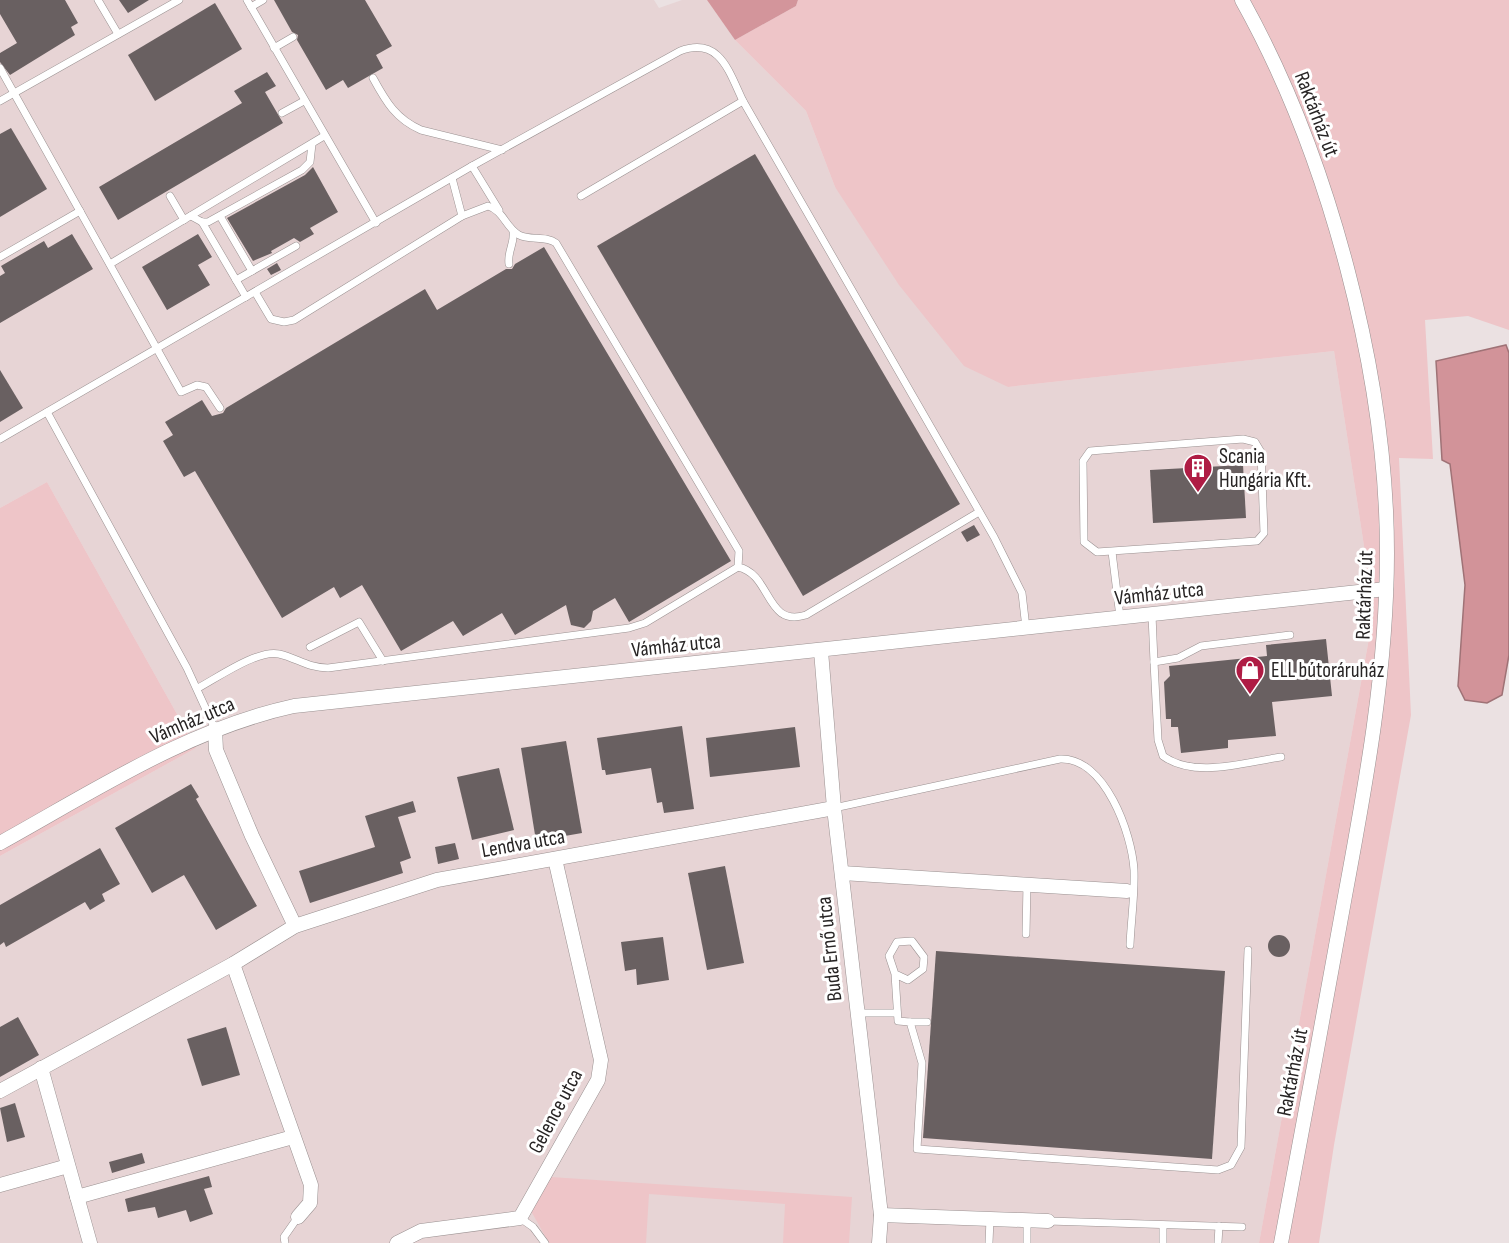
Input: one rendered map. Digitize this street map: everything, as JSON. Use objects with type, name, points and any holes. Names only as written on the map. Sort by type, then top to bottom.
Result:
[{"type":"street","name":"Raktárház út","points":[[1242,0],[1296,112],[1344,254],[1365,351],[1381,460],[1387,552],[1379,694],[1362,801],[1281,1243]]},
{"type":"street","name":"Vámház utca","points":[[0,843],[127,772],[215,729],[294,706],[1386,589]]},
{"type":"street","name":"Buda Ernő utca","points":[[821,651],[834,808],[881,1215],[879,1243]]},
{"type":"street","points":[[215,729],[216,750],[252,836],[295,926]]},
{"type":"street","name":"Lendva utca","points":[[0,1091],[234,964],[295,926],[437,880],[834,808]]},
{"type":"street","name":"Gelence utca","points":[[520,1218],[598,1080],[601,1067],[555,859]]},
{"type":"street","points":[[842,873],[1127,891]]},
{"type":"street","points":[[234,964],[311,1185],[310,1203],[298,1217]]},
{"type":"street","points":[[41,1068],[90,1243]]},
{"type":"street","points":[[77,1197],[293,1137]]},
{"type":"street","points":[[0,1185],[68,1166]]},
{"type":"street","points":[[881,1215],[1048,1221]]},
{"type":"street","points":[[397,1243],[421,1232],[520,1218]]},
{"type":"lane","points":[[98,0],[118,34]]},
{"type":"lane","points":[[263,0],[249,4],[376,223]]},
{"type":"lane","points":[[0,101],[176,1]]},
{"type":"lane","points":[[274,48],[293,37]]},
{"type":"lane","points":[[0,439],[472,166],[680,51],[694,46],[708,49],[723,60],[743,101],[979,512],[1022,592],[1026,628]]},
{"type":"lane","points":[[0,68],[181,392],[197,385],[206,387],[220,408]]},
{"type":"lane","points":[[373,78],[390,108],[409,125],[502,150]]},
{"type":"lane","points":[[282,113],[304,101]]},
{"type":"lane","points":[[581,196],[743,101]]},
{"type":"lane","points":[[110,264],[324,136]]},
{"type":"lane","points":[[202,222],[220,216],[307,167],[312,144]]},
{"type":"lane","points":[[472,166],[513,231],[514,244],[508,255],[509,264]]},
{"type":"lane","points":[[452,178],[462,216]]},
{"type":"lane","points":[[170,196],[184,220]]},
{"type":"lane","points":[[255,292],[271,319],[284,322],[294,320],[462,216],[488,206],[501,213]]},
{"type":"lane","points":[[0,257],[80,211]]},
{"type":"lane","points":[[191,216],[202,222],[246,297]]},
{"type":"lane","points":[[220,216],[252,271]]},
{"type":"lane","points":[[513,231],[527,238],[552,240],[556,243],[739,551],[738,567]]},
{"type":"lane","points":[[236,280],[296,246]]},
{"type":"lane","points":[[47,412],[198,688],[215,729]]},
{"type":"lane","points":[[1243,439],[1255,442],[1259,446],[1264,527],[1262,538],[1257,541],[1112,552],[1092,550],[1082,536],[1083,461],[1090,451],[1243,439]]},
{"type":"lane","points":[[738,567],[754,573],[776,609],[783,615],[799,617],[979,512]]},
{"type":"lane","points":[[1112,552],[1120,618]]},
{"type":"lane","points":[[198,688],[268,653],[285,656],[316,668],[638,626],[738,567]]},
{"type":"lane","points":[[1152,615],[1157,730],[1163,756],[1181,766],[1197,768],[1281,757]]},
{"type":"lane","points":[[310,647],[359,621],[383,661]]},
{"type":"lane","points":[[1154,662],[1178,658],[1201,646],[1290,635]]},
{"type":"lane","points":[[834,808],[1060,759],[1073,761],[1094,773],[1103,784],[1116,806],[1127,834],[1134,870],[1130,945]]},
{"type":"lane","points":[[1026,934],[1027,884]]},
{"type":"lane","points":[[895,974],[908,980],[923,969],[924,957],[912,941],[897,942],[890,951],[890,962],[895,974],[898,1021],[927,1022]]},
{"type":"lane","points":[[910,1022],[922,1063],[917,1149],[1218,1170],[1230,1165],[1241,1147],[1248,950]]},
{"type":"lane","points":[[856,1013],[897,1013]]},
{"type":"lane","points":[[285,1243],[284,1238],[298,1217]]},
{"type":"lane","points":[[520,1218],[533,1227],[545,1243]]},
{"type":"lane","points":[[989,1243],[990,1219]]},
{"type":"lane","points":[[1027,1221],[1027,1243]]},
{"type":"lane","points":[[1048,1221],[1242,1227]]},
{"type":"lane","points":[[1162,1243],[1163,1225]]},
{"type":"lane","points":[[1218,1243],[1219,1226]]},
{"type":"shaded area","points":[[0,0],[654,0],[659,8],[682,0],[707,0],[735,40],[806,111],[835,187],[1008,387],[1334,351],[1374,611],[1259,1243],[0,1243],[0,856],[196,748],[47,482],[0,508]]},
{"type":"shaded area","points":[[707,0],[798,0],[796,6],[735,40]]},
{"type":"shaded area","points":[[798,0],[1509,0],[1509,330],[1468,316],[1425,320],[1433,459],[1399,458],[1411,715],[1334,1145],[1319,1243],[1259,1243],[1374,611],[1334,351],[1008,387],[964,366],[899,285],[835,187],[806,111],[735,40],[796,6]]},
{"type":"shaded area","points":[[1506,345],[1509,353],[1509,655],[1502,695],[1487,703],[1465,700],[1458,686],[1465,585],[1450,464],[1442,460],[1436,361]]},
{"type":"shaded area","points":[[47,482],[196,748],[0,856],[0,508]]},
{"type":"shaded area","points":[[551,1177],[852,1197],[849,1243],[783,1243],[785,1204],[649,1194],[646,1243],[549,1243],[531,1211]]},
{"type":"building","points":[[0,0],[65,0],[78,23],[71,27],[75,35],[10,75],[0,62],[0,53],[17,43],[0,14]]},
{"type":"building","points":[[119,0],[149,0],[128,13]]},
{"type":"building","points":[[274,0],[365,0],[392,46],[376,55],[383,68],[348,88],[343,80],[326,90],[297,40],[298,35],[292,32]]},
{"type":"building","points":[[215,3],[242,49],[155,101],[128,55]]},
{"type":"building","points":[[267,72],[276,86],[265,92],[283,123],[118,220],[99,187],[242,103],[234,91]]},
{"type":"building","points":[[11,128],[47,189],[0,217],[0,134]]},
{"type":"building","points":[[755,154],[960,504],[803,596],[597,246]]},
{"type":"building","points":[[313,167],[338,212],[310,228],[314,234],[300,242],[294,238],[271,251],[272,253],[253,261],[227,218],[305,175]]},
{"type":"building","points":[[72,234],[93,269],[0,323],[0,276],[5,273],[1,266],[44,241],[48,248]]},
{"type":"building","points":[[198,234],[212,257],[198,265],[210,285],[167,310],[142,267]]},
{"type":"building","points":[[544,247],[731,561],[629,622],[615,598],[593,611],[591,621],[584,628],[571,625],[566,605],[515,635],[502,613],[463,636],[453,621],[401,651],[362,585],[340,598],[334,587],[282,618],[195,471],[184,477],[163,441],[173,435],[165,422],[202,400],[212,416],[223,413],[226,408],[425,289],[437,310],[506,269],[512,269],[515,264]]},
{"type":"building","points":[[277,263],[281,270],[271,275],[267,269]]},
{"type":"building","points":[[0,370],[23,408],[0,422]]},
{"type":"building","name":"Scania Hungária Kft.","points":[[1243,465],[1246,518],[1153,523],[1150,470]]},
{"type":"building","points":[[974,525],[980,535],[967,542],[961,532]]},
{"type":"building","name":"ELL bútoráruház","points":[[1326,639],[1332,696],[1272,702],[1276,736],[1228,740],[1228,748],[1181,753],[1178,727],[1171,727],[1171,719],[1166,719],[1164,682],[1170,676],[1169,666],[1267,656],[1266,645]]},
{"type":"building","points":[[682,726],[694,809],[664,813],[662,802],[657,803],[651,768],[606,775],[605,770],[602,770],[597,738]]},
{"type":"building","points":[[795,727],[800,767],[710,777],[706,738]]},
{"type":"building","points":[[566,741],[582,833],[536,841],[521,748]]},
{"type":"building","points":[[499,768],[514,830],[472,840],[457,777]]},
{"type":"building","points":[[191,784],[199,797],[196,799],[257,906],[216,930],[184,875],[152,893],[115,828]]},
{"type":"building","points":[[413,801],[416,812],[398,817],[411,858],[400,862],[403,873],[310,903],[299,871],[375,847],[365,816]]},
{"type":"building","points":[[455,843],[459,859],[438,864],[435,847]]},
{"type":"building","points":[[100,848],[120,884],[102,894],[105,901],[90,910],[85,902],[6,947],[4,942],[0,945],[0,905]]},
{"type":"building","points":[[725,866],[744,963],[707,970],[688,873]]},
{"type":"building","points":[[1279,935],[1287,938],[1290,946],[1287,954],[1279,957],[1271,954],[1268,946],[1271,938]]},
{"type":"building","points":[[663,937],[669,980],[637,985],[636,969],[625,971],[621,942]]},
{"type":"building","points":[[936,951],[1225,971],[1212,1159],[923,1138]]},
{"type":"building","points":[[18,1017],[39,1055],[0,1077],[0,1027]]},
{"type":"building","points":[[226,1027],[240,1075],[202,1086],[187,1039]]},
{"type":"building","points":[[15,1103],[25,1137],[7,1142],[0,1108]]},
{"type":"building","points":[[142,1153],[145,1163],[112,1173],[109,1162]]},
{"type":"building","points":[[209,1176],[212,1187],[204,1189],[213,1214],[190,1222],[186,1210],[158,1218],[155,1207],[128,1212],[125,1199]]},
{"type":"place","name":"Scania Hungária Kft.","points":[[1198,494]]},
{"type":"place","name":"ELL bútoráruház","points":[[1250,696]]}]
